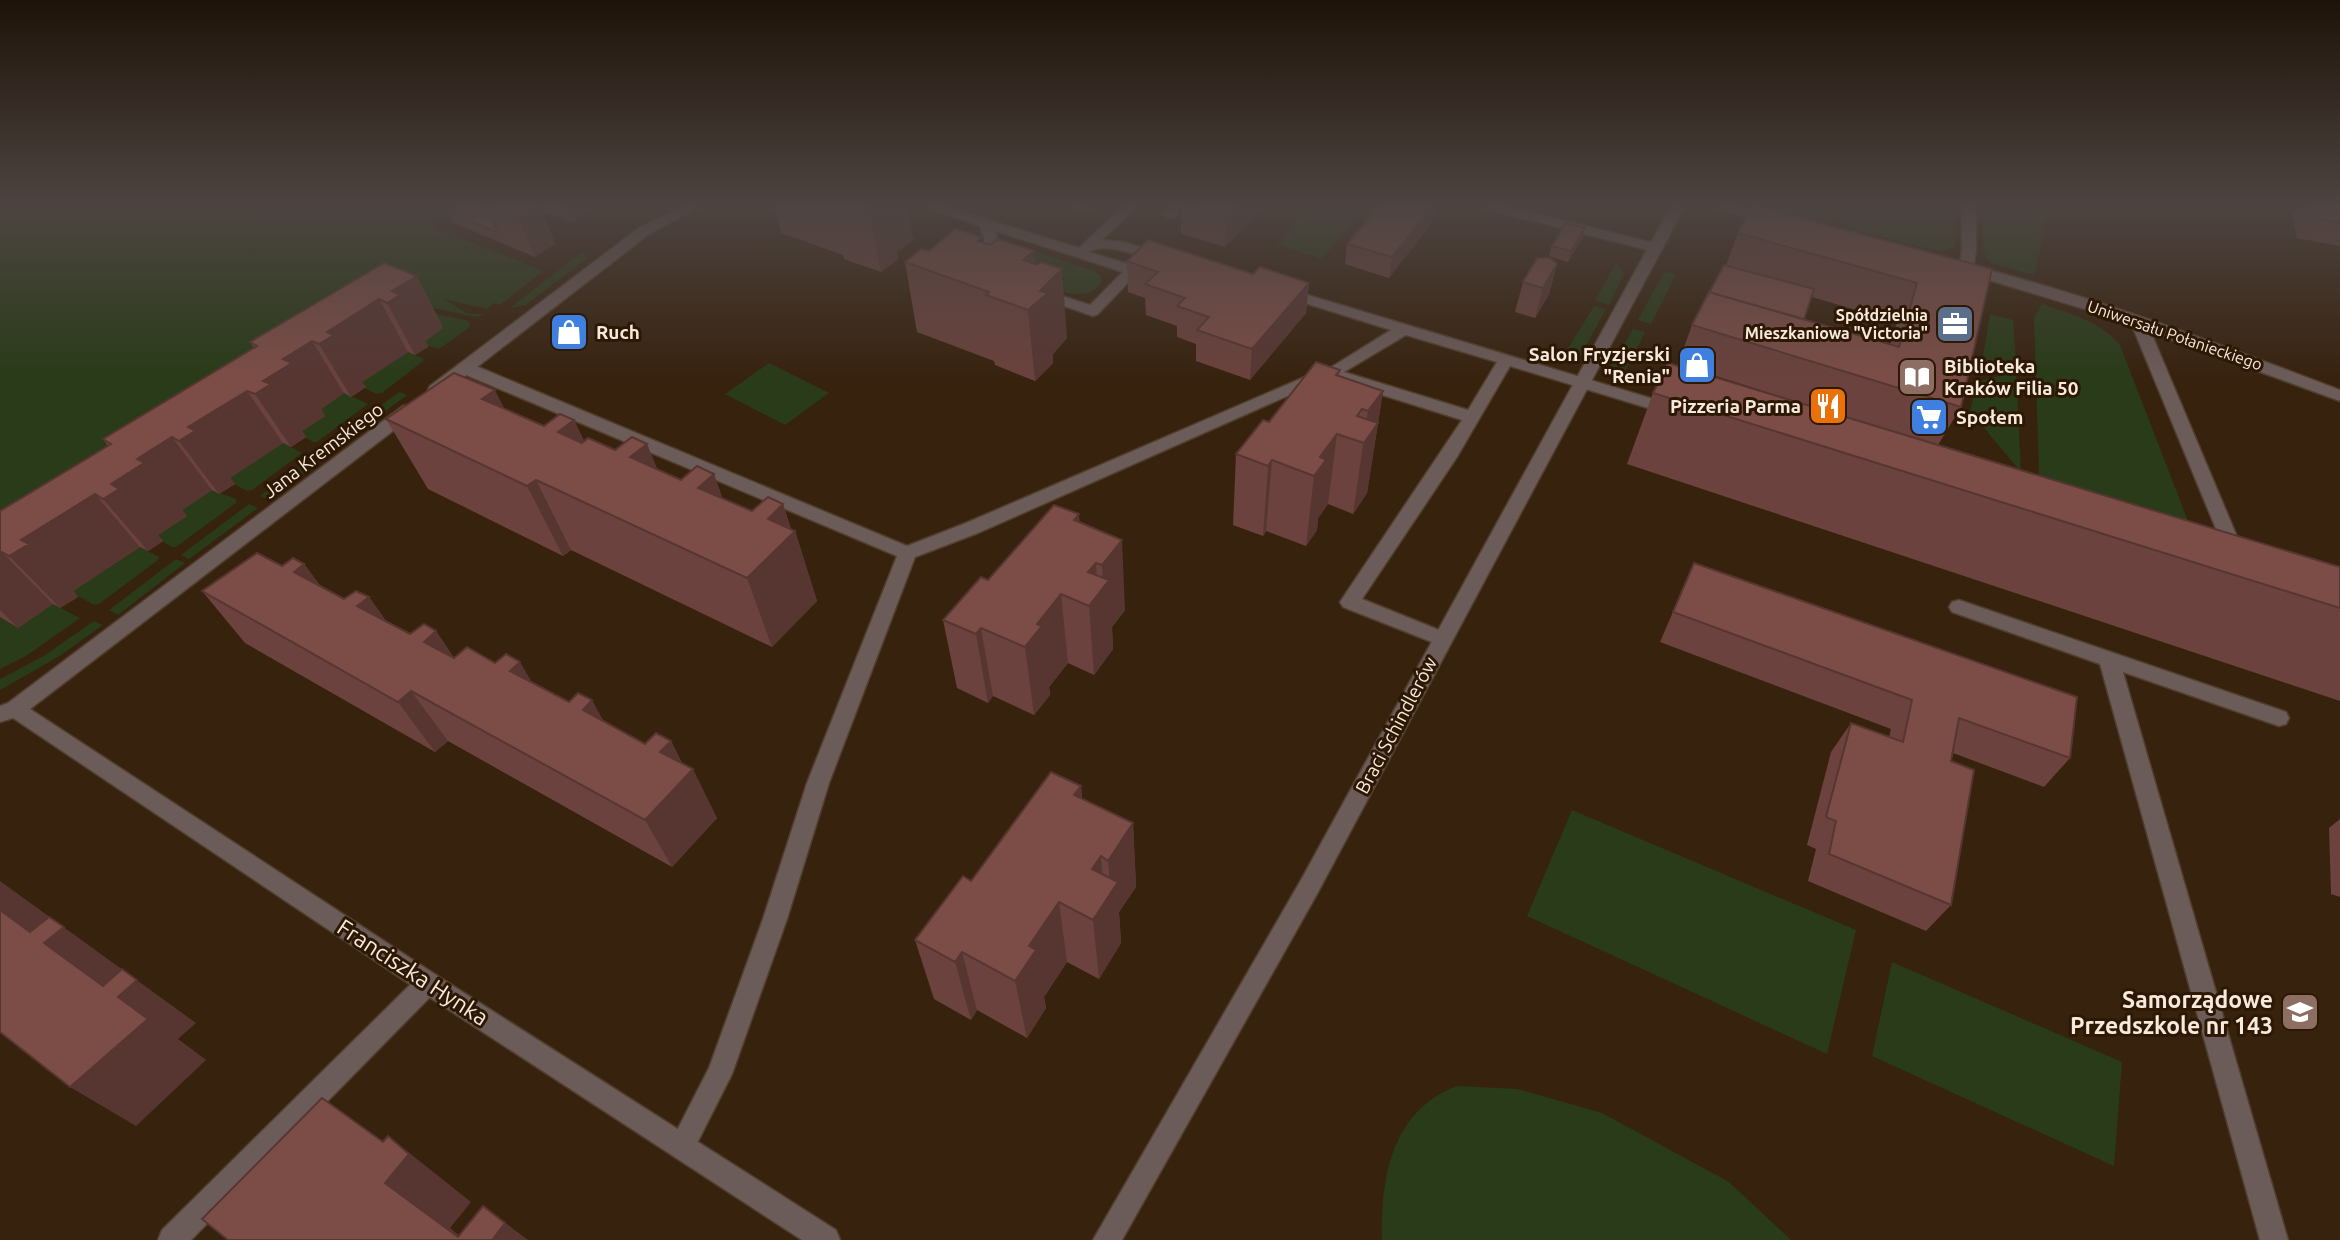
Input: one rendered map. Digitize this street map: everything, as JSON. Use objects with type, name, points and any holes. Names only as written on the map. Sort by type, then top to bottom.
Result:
[{"type":"street","name":"Jana Kremskiego","points":[[8,712],[601,264]]},
{"type":"street","points":[[996,264],[1000,279]]},
{"type":"street","points":[[1026,288],[1093,311],[1133,271],[1117,264]]},
{"type":"street","name":"Braci Schindlerów","points":[[1107,1240],[1309,887],[1580,383],[1647,264]]},
{"type":"street","name":"Uniwersału Połanieckiego","points":[[1960,264],[1959,267],[2057,294],[2219,349],[2340,396]]},
{"type":"street","points":[[1273,289],[1696,418]]},
{"type":"street","points":[[2139,323],[2242,569]]},
{"type":"street","points":[[464,368],[907,553],[972,528],[1330,373],[1404,329]]},
{"type":"street","points":[[1443,639],[1350,602],[1451,453],[1506,360]]},
{"type":"street","points":[[1330,373],[1471,417]]},
{"type":"street","points":[[681,1146],[719,1074],[775,919],[818,783],[907,553]]},
{"type":"street","points":[[1959,607],[2278,718]]},
{"type":"street","points":[[2109,659],[2274,1240]]},
{"type":"street","name":"Franciszka Hynka","points":[[8,712],[827,1240]]},
{"type":"street","points":[[172,1240],[428,983]]},
{"type":"green space","points":[[0,264],[525,264],[543,271],[500,305],[494,303],[487,309],[444,299],[468,314],[486,314],[475,317],[396,300],[387,303],[469,321],[470,327],[439,349],[420,344],[292,399],[0,596]]},
{"type":"green space","points":[[567,264],[579,264],[526,305],[510,308]]},
{"type":"green space","points":[[1031,264],[1073,264],[1095,271],[1101,282],[1091,292],[1071,294],[1051,289],[1065,279]]},
{"type":"green space","points":[[1617,264],[1624,273],[1609,305],[1595,300]]},
{"type":"green space","points":[[1994,264],[2037,264],[2034,275]]},
{"type":"green space","points":[[1664,272],[1676,274],[1651,324],[1638,320]]},
{"type":"green space","points":[[2042,304],[2094,324],[2120,345],[2203,560],[2040,504],[2034,318]]},
{"type":"green space","points":[[1594,306],[1606,309],[1576,364],[1559,363]]},
{"type":"green space","points":[[1990,314],[2013,320],[2016,360],[1981,368]]},
{"type":"green space","points":[[1633,329],[1645,332],[1619,383],[1610,368]]},
{"type":"green space","points":[[408,352],[424,359],[423,361],[382,393],[376,394],[358,384]]},
{"type":"green space","points":[[769,363],[829,393],[785,425],[725,394]]},
{"type":"green space","points":[[2016,371],[2021,472],[1970,411],[1977,382]]},
{"type":"green space","points":[[399,392],[407,395],[328,454],[320,451]]},
{"type":"green space","points":[[344,393],[368,404],[317,442],[298,433],[317,411]]},
{"type":"green space","points":[[283,443],[302,453],[252,490],[247,491],[227,480]]},
{"type":"green space","points":[[315,454],[324,458],[269,499],[260,496]]},
{"type":"green space","points":[[212,490],[236,499],[236,503],[176,547],[155,537],[186,516],[179,511]]},
{"type":"green space","points":[[249,504],[258,508],[189,559],[181,555]]},
{"type":"green space","points":[[140,547],[159,557],[158,560],[99,604],[94,605],[71,592]]},
{"type":"green space","points":[[176,559],[185,563],[118,615],[109,610]]},
{"type":"green space","points":[[53,604],[80,618],[26,656],[0,669],[0,617],[18,628]]},
{"type":"green space","points":[[94,621],[103,625],[58,657],[0,690],[0,679],[42,657]]},
{"type":"green space","points":[[1572,810],[1856,930],[1827,1054],[1527,916]]},
{"type":"green space","points":[[1892,962],[2122,1062],[2114,1166],[1872,1056]]},
{"type":"green space","points":[[1457,1086],[1518,1089],[1602,1113],[1729,1182],[1791,1240],[1382,1240],[1384,1193],[1394,1149],[1404,1129],[1418,1111],[1435,1097]]},
{"type":"building","points":[[383,264],[417,276],[392,291],[400,295],[387,303],[379,299],[327,332],[334,335],[319,344],[312,341],[283,359],[292,363],[263,381],[271,384],[255,394],[247,391],[188,427],[195,431],[179,441],[172,437],[137,459],[144,463],[111,484],[119,489],[103,499],[95,494],[21,540],[29,544],[9,556],[2,552],[0,554],[0,511],[111,444],[103,439],[257,346],[250,342]]},
{"type":"building","points":[[910,264],[1047,264],[1062,269],[1040,291],[1048,293],[1028,310],[986,295],[989,292]]},
{"type":"building","points":[[1135,264],[1222,264],[1253,274],[1260,267],[1309,283],[1252,349],[1197,330],[1209,317],[1177,306],[1185,298],[1145,284],[1158,272]]},
{"type":"building","points":[[1534,264],[1557,264],[1543,288],[1523,282]]},
{"type":"building","points":[[1849,264],[1973,264],[1992,269],[1961,407],[1692,325],[1709,292],[1899,347],[1917,283]]},
{"type":"building","points":[[1724,265],[1814,289],[1804,319],[1710,292]]},
{"type":"building","points":[[564,316],[575,319],[565,327],[555,323]]},
{"type":"building","points":[[1316,362],[1340,370],[1336,375],[1383,391],[1368,411],[1362,409],[1357,416],[1378,423],[1364,443],[1337,434],[1320,457],[1326,460],[1314,476],[1272,460],[1268,466],[1236,454],[1263,420],[1269,422]]},
{"type":"building","points":[[1668,363],[2340,567],[2340,608],[1653,393]]},
{"type":"building","points":[[454,373],[495,390],[482,399],[544,426],[560,414],[574,420],[558,432],[582,443],[588,438],[615,450],[632,437],[647,444],[630,457],[681,480],[697,466],[714,474],[698,488],[752,511],[768,497],[783,504],[768,519],[795,531],[747,578],[536,480],[527,486],[386,419]]},
{"type":"building","points":[[1054,505],[1079,514],[1074,520],[1122,540],[1102,565],[1096,563],[1088,572],[1109,580],[1089,606],[1061,594],[1037,624],[1042,626],[1025,647],[981,628],[976,634],[943,620],[981,577],[988,580]]},
{"type":"building","points":[[257,553],[282,566],[293,558],[304,564],[294,572],[344,599],[356,591],[369,597],[357,606],[410,634],[424,624],[436,631],[424,642],[454,658],[467,647],[495,663],[506,654],[520,662],[510,671],[569,702],[578,693],[592,700],[583,710],[645,744],[656,733],[671,741],[660,752],[693,769],[645,820],[411,691],[398,702],[202,591]]},
{"type":"building","points":[[1694,563],[2077,697],[2070,758],[1959,718],[1951,761],[1974,770],[1951,905],[1829,854],[1836,821],[1826,817],[1851,723],[1903,742],[1912,700],[1673,612]]},
{"type":"building","points":[[1051,772],[1081,786],[1074,795],[1133,823],[1108,861],[1101,856],[1092,869],[1118,882],[1093,920],[1059,902],[1029,946],[1036,950],[1015,981],[962,952],[955,962],[915,940],[963,876],[971,881]]},
{"type":"building","points":[[0,910],[30,932],[49,917],[64,927],[44,943],[103,986],[122,969],[137,980],[118,997],[148,1019],[70,1087],[0,1032]]},
{"type":"building","points":[[322,1098],[383,1142],[388,1136],[409,1154],[385,1183],[458,1237],[483,1206],[505,1223],[492,1240],[228,1240],[202,1219]]},
{"type":"place","name":"Spółdzielnia Mieszkaniowa \"Victoria\"","points":[[1955,324]]},
{"type":"place","name":"Ruch","points":[[569,332]]},
{"type":"place","name":"Salon Fryzjerski \"Renia\"","points":[[1697,365]]},
{"type":"place","name":"Biblioteka Kraków Filia 50","points":[[1917,377]]},
{"type":"place","name":"Pizzeria Parma","points":[[1828,406]]},
{"type":"place","name":"Społem","points":[[1929,417]]},
{"type":"place","name":"Samorządowe Przedszkole nr 143","points":[[2300,1012]]}]
